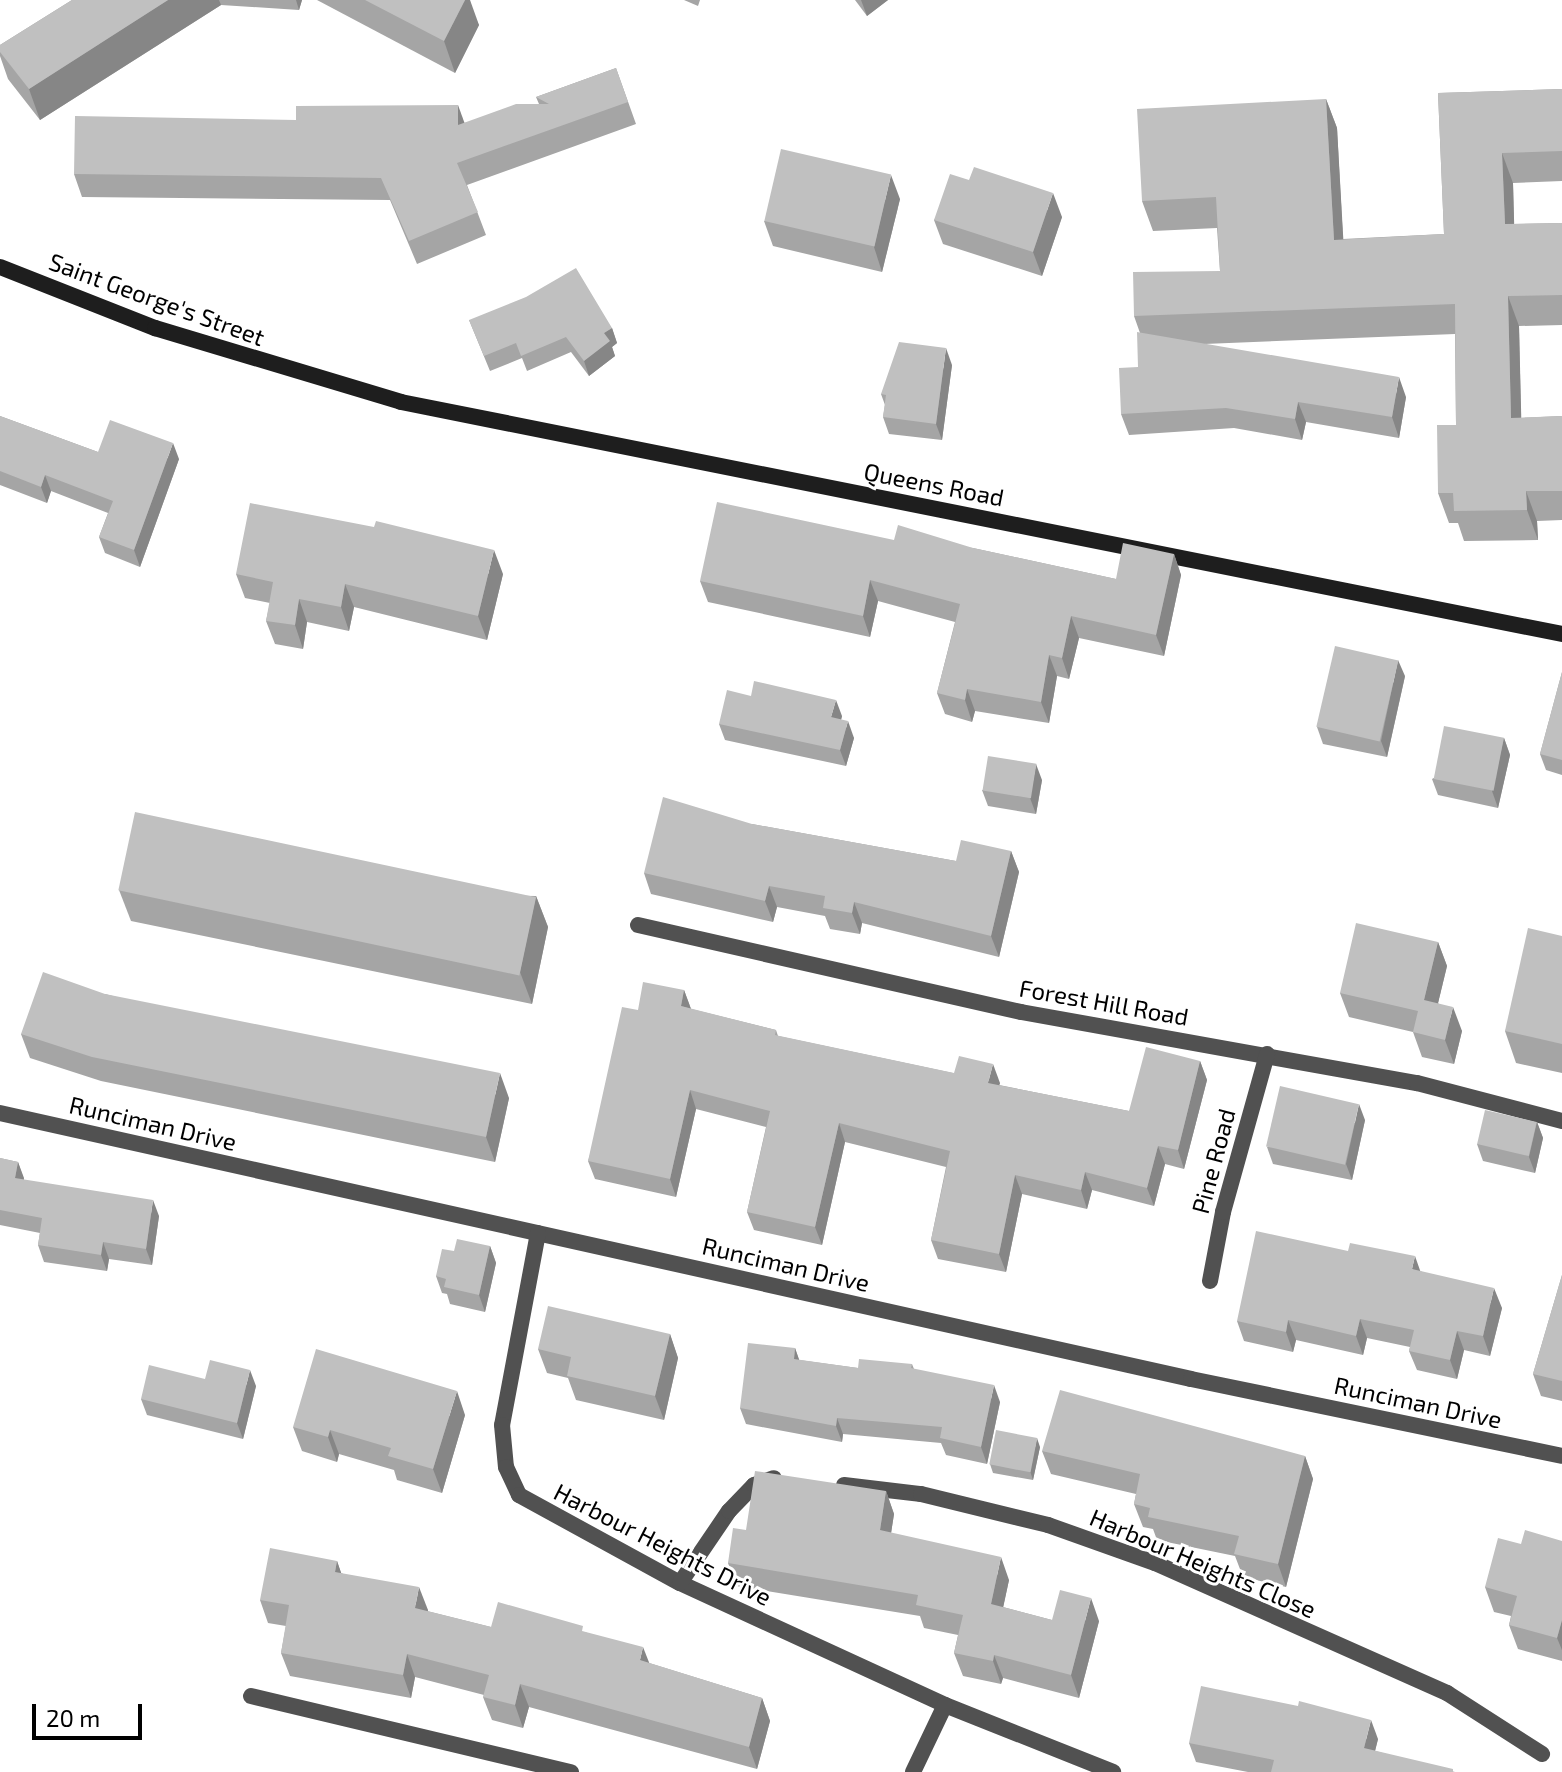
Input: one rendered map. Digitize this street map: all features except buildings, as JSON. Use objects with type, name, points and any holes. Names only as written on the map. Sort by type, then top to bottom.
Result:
[{"type":"main road","name":"Saint George's Street","points":[[0,267],[155,328],[299,375]]},
{"type":"main road","name":"Queens Road","points":[[299,375],[543,432],[1562,634]]},
{"type":"street","name":"Forest Hill Road","points":[[638,925],[1021,1012],[1417,1083],[1562,1121]]},
{"type":"street","name":"Pine Road","points":[[1210,1281],[1223,1212],[1267,1054]]},
{"type":"street","name":"Runciman Drive","points":[[0,1113],[1206,1383],[1562,1456]]},
{"type":"street","name":"Harbour Heights Drive","points":[[538,1233],[504,1410],[506,1467],[519,1495],[552,1517],[680,1583],[945,1705],[1113,1772]]},
{"type":"street","points":[[680,1583],[729,1511],[754,1485],[790,1480]]},
{"type":"street","name":"Harbour Heights Close","points":[[819,1483],[921,1494],[1048,1525],[1155,1563],[1447,1693],[1542,1754]]},
{"type":"street","points":[[251,1696],[571,1772]]},
{"type":"street","points":[[913,1772],[945,1705]]}]
